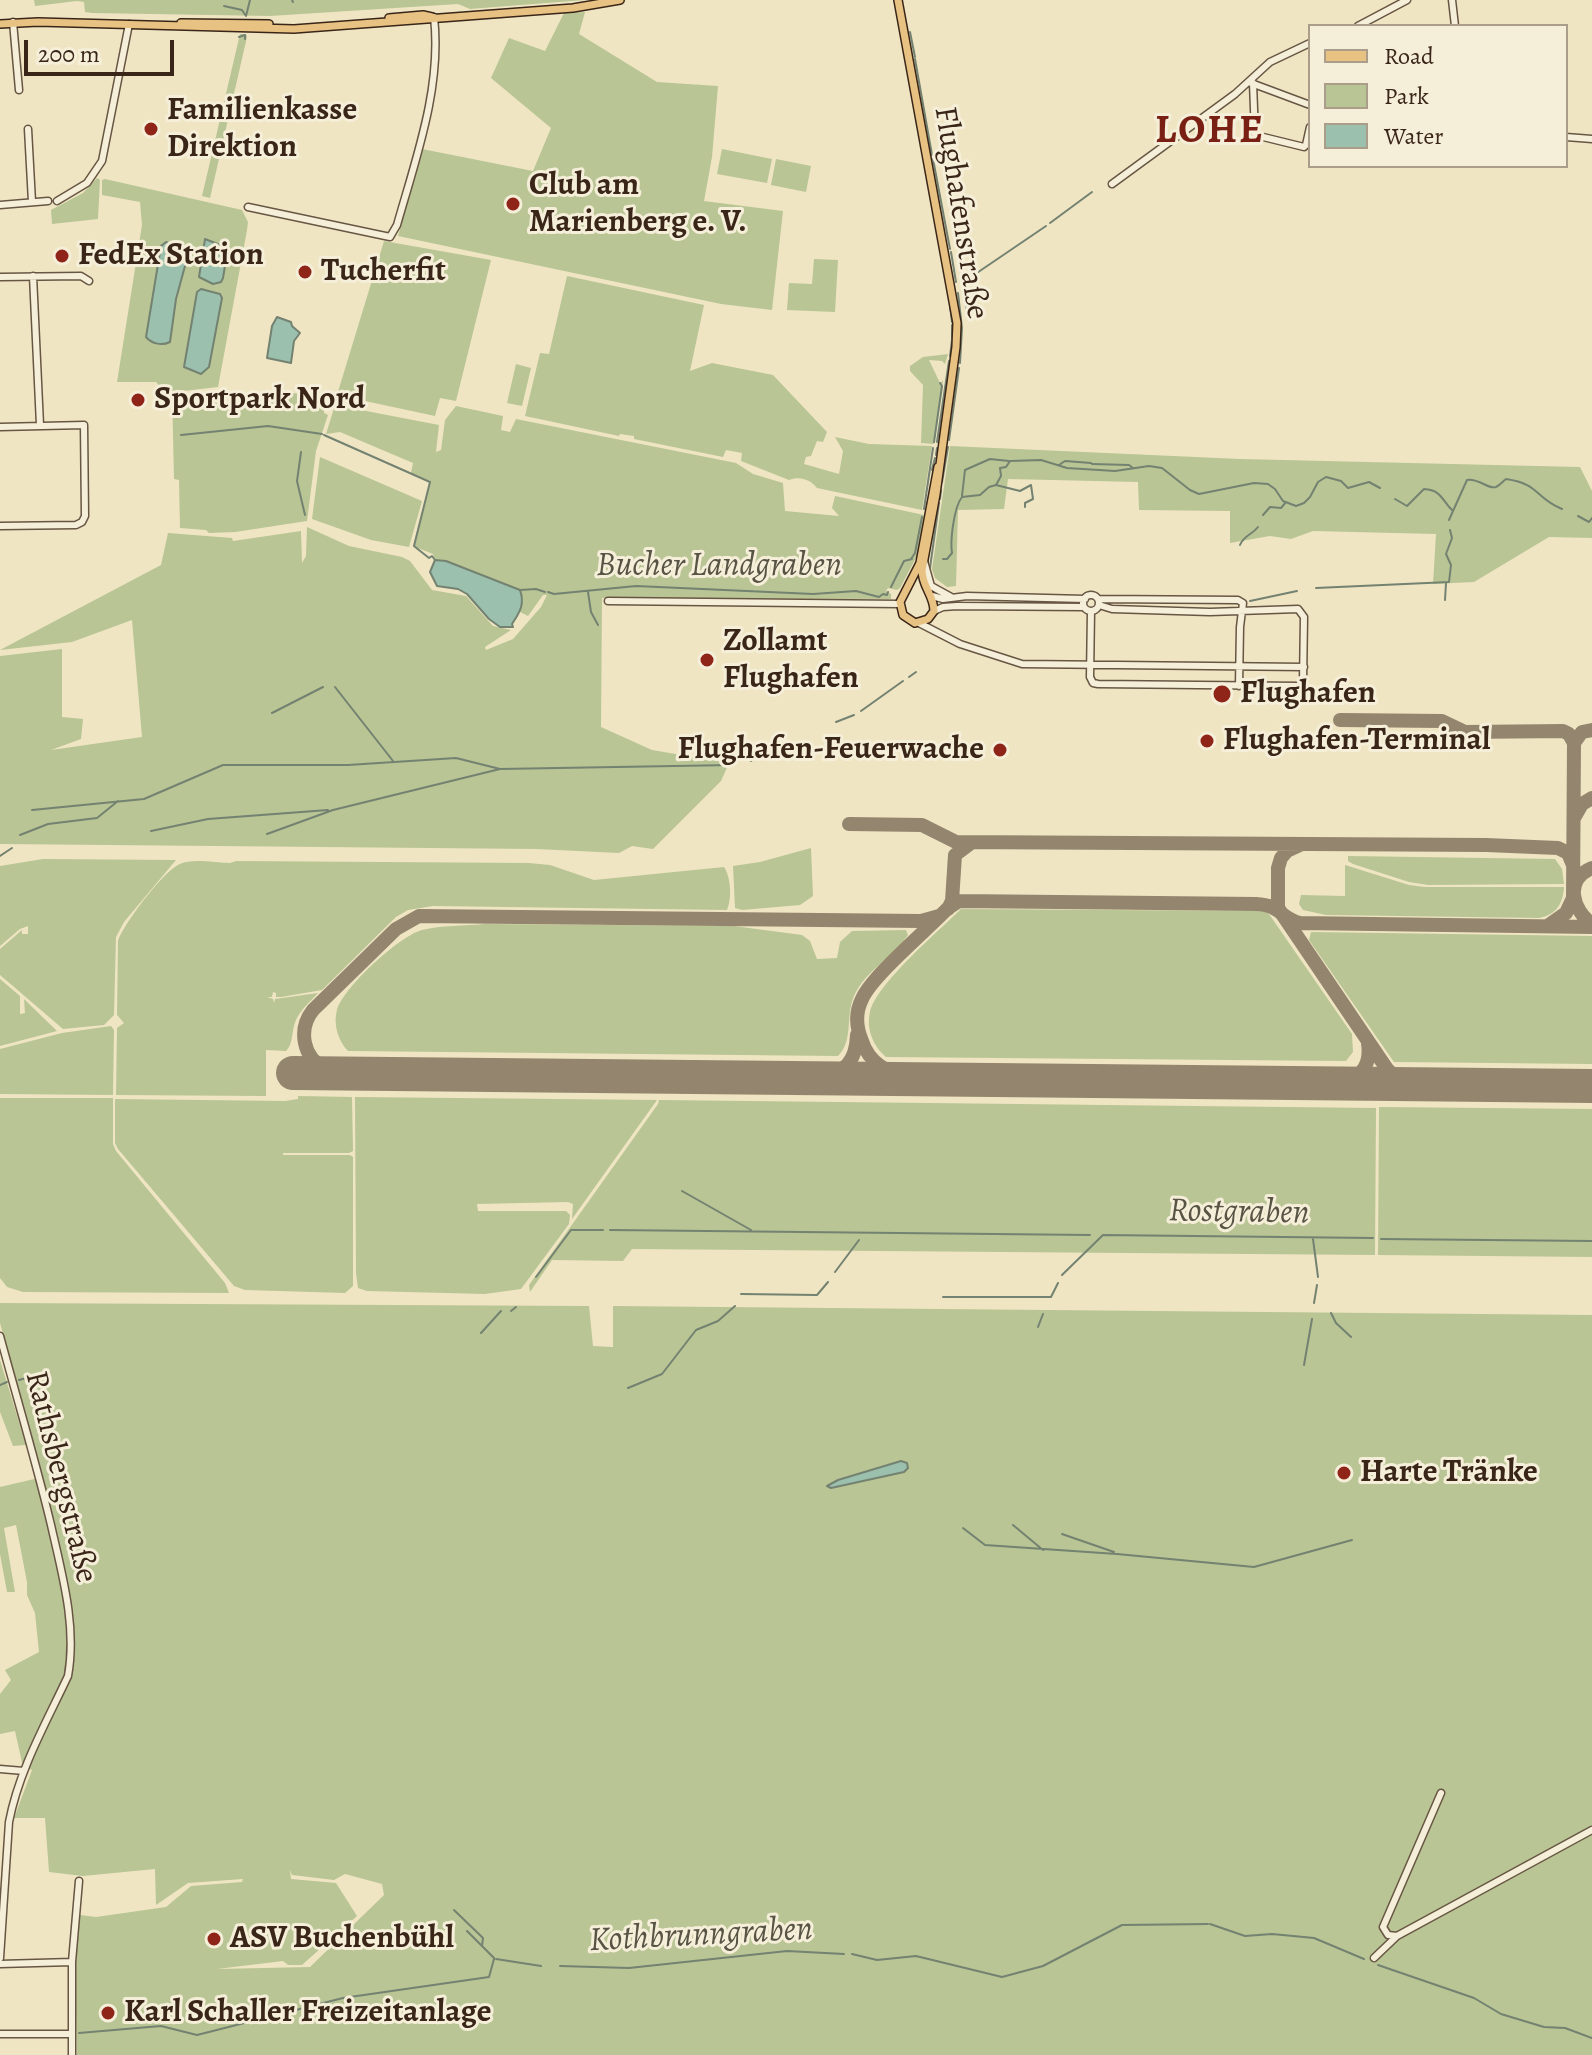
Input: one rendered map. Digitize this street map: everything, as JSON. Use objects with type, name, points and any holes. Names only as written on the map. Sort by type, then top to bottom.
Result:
[{"type":"main road","points":[[0,24],[321,25],[580,7],[620,0]]},
{"type":"main road","name":"Flughafenstraße","points":[[901,0],[957,319],[956,347],[922,579],[934,611]]},
{"type":"main road","name":"Flughafenstraße","points":[[900,604],[920,563],[938,467]]},
{"type":"main road","points":[[904,595],[915,589],[929,594]]},
{"type":"main road","points":[[900,604],[905,617],[919,623],[928,619],[934,611]]},
{"type":"street","points":[[1362,24],[1407,0]]},
{"type":"street","points":[[1452,0],[1455,24]]},
{"type":"street","points":[[248,207],[390,237],[397,225],[431,96],[436,38],[434,17]]},
{"type":"street","points":[[13,22],[19,90]]},
{"type":"street","points":[[57,201],[87,183],[102,161],[129,24]]},
{"type":"street","points":[[1112,184],[1250,83],[1270,62],[1308,44]]},
{"type":"street","points":[[1250,83],[1308,104]]},
{"type":"street","points":[[1250,83],[1255,135],[1304,147],[1308,136]]},
{"type":"street","points":[[28,129],[32,202]]},
{"type":"street","points":[[1568,137],[1592,139]]},
{"type":"street","points":[[0,205],[48,201]]},
{"type":"street","points":[[33,276],[40,425]]},
{"type":"street","points":[[0,277],[81,276],[89,281]]},
{"type":"street","points":[[0,427],[84,425],[84,520],[76,525],[0,526]]},
{"type":"street","points":[[924,559],[931,586],[955,598]]},
{"type":"street","points":[[929,594],[955,598],[1085,599],[1092,595],[1112,609],[1210,612],[1298,609],[1303,612],[1304,680],[1299,686],[1098,684],[1091,680],[1085,599]]},
{"type":"street","points":[[934,611],[957,606],[1088,609],[1099,602],[1238,600],[1243,603],[1244,609],[1240,627],[1239,686]]},
{"type":"street","points":[[608,601],[900,604]]},
{"type":"street","points":[[919,623],[960,644],[1022,664],[1304,667]]},
{"type":"street","points":[[1156,667],[1156,685]]},
{"type":"street","name":"Rathsbergstraße","points":[[0,1336],[61,1570],[70,1629],[71,1661],[68,1676],[24,1771],[9,1822],[0,1961]]},
{"type":"street","points":[[0,1769],[24,1771]]},
{"type":"street","points":[[1397,1936],[1388,1935],[1383,1927],[1441,1793]]},
{"type":"street","points":[[0,1824],[9,1822]]},
{"type":"street","points":[[1374,1958],[1397,1936],[1592,1830]]},
{"type":"street","points":[[72,2055],[72,1962],[79,1881]]},
{"type":"street","points":[[0,1961],[72,1962]]},
{"type":"street","points":[[0,2034],[72,2034]]},
{"type":"green space","points":[[34,0],[585,0],[470,9],[458,4],[270,16],[92,13],[85,12],[84,2],[35,6]]},
{"type":"green space","points":[[585,12],[579,34],[657,82],[718,86],[712,157],[704,201],[783,211],[772,310],[721,304],[398,236],[422,149],[533,171],[551,128],[491,78],[509,38],[545,51],[564,13]]},
{"type":"green space","points":[[240,34],[247,37],[210,198],[202,196]]},
{"type":"green space","points":[[722,149],[772,159],[767,183],[717,174]]},
{"type":"green space","points":[[776,159],[811,166],[806,192],[771,185]]},
{"type":"green space","points":[[97,178],[100,180],[98,219],[52,224],[51,210],[83,193]]},
{"type":"green space","points":[[102,180],[242,210],[248,222],[247,230],[218,387],[175,392],[229,406],[281,391],[324,398],[324,413],[328,415],[316,451],[307,521],[235,532],[209,533],[206,530],[180,528],[179,480],[174,479],[172,392],[165,392],[156,382],[117,382],[142,225],[140,202],[102,195]],"holes":[[[204,240],[228,248],[221,282],[200,276]],[[166,242],[188,256],[176,299],[170,342]]]},
{"type":"green space","points":[[384,241],[491,260],[456,401],[440,398],[435,416],[337,395]]},
{"type":"green space","points":[[814,259],[838,260],[835,312],[787,310],[789,283],[812,284]]},
{"type":"green space","points":[[567,276],[704,305],[690,371],[712,363],[773,375],[827,432],[823,442],[817,441],[804,464],[839,474],[843,451],[835,437],[869,444],[932,446],[922,510],[817,488],[804,479],[789,480],[741,461],[742,453],[726,450],[723,457],[634,439],[634,436],[619,436],[525,416],[540,353],[549,354]]},
{"type":"green space","points":[[948,354],[945,364],[929,360],[940,383],[943,380],[934,444],[921,443],[923,385],[910,371],[910,366],[923,357]]},
{"type":"green space","points":[[516,364],[531,368],[522,406],[507,403]]},
{"type":"green space","points":[[335,405],[439,425],[436,452],[441,450],[445,420],[456,406],[503,416],[501,430],[510,432],[516,419],[736,463],[753,474],[783,483],[785,511],[839,516],[832,508],[835,496],[924,515],[917,556],[900,588],[888,588],[886,591],[891,594],[891,599],[602,598],[601,727],[652,750],[729,763],[721,781],[653,849],[632,846],[619,853],[536,849],[0,844],[0,656],[62,649],[62,717],[83,719],[81,739],[51,750],[142,737],[132,620],[72,642],[0,650],[161,565],[168,533],[232,538],[233,541],[301,531],[302,563],[306,556],[307,527],[349,546],[402,557],[410,561],[432,590],[466,596],[493,626],[511,630],[485,647],[486,650],[513,639],[541,607],[547,595],[543,595],[528,616],[520,612],[523,599],[520,590],[446,561],[435,560],[433,554],[413,546],[430,481],[411,473],[413,463],[340,432],[326,434]]},
{"type":"green space","points":[[950,446],[1240,459],[1580,467],[1592,491],[1592,538],[1549,537],[1474,582],[1433,584],[1436,534],[1313,531],[1291,539],[1270,536],[1230,543],[1230,511],[1139,510],[1138,482],[1008,479],[1004,509],[958,510],[956,586],[947,587],[935,578],[932,569]]},
{"type":"green space","points":[[320,457],[422,501],[409,547],[371,540],[312,519]]},
{"type":"green space","points":[[811,848],[813,896],[800,905],[735,908],[733,866]]},
{"type":"green space","points":[[1348,856],[1555,859],[1562,869],[1564,884],[1428,885],[1353,864],[1348,861]]},
{"type":"green space","points":[[43,859],[176,860],[124,922],[116,937],[114,1015],[104,1025],[63,1029],[0,975],[0,949],[22,930],[22,934],[28,934],[28,926],[20,929],[0,946],[0,866]]},
{"type":"green space","points":[[191,861],[529,863],[550,865],[594,880],[724,867],[730,894],[727,910],[433,906],[408,910],[396,917],[322,990],[281,997],[276,997],[273,992],[272,997],[267,997],[274,1003],[275,999],[318,993],[298,1016],[286,1051],[266,1050],[266,1096],[116,1095],[117,1028],[124,1023],[117,1015],[118,941],[121,933],[145,899],[173,868]]},
{"type":"green space","points":[[1345,865],[1425,887],[1564,887],[1560,903],[1554,911],[1539,918],[1326,915],[1303,910],[1299,904],[1301,895],[1345,896]]},
{"type":"green space","points":[[961,909],[1263,911],[1269,914],[1352,1034],[1353,1052],[1346,1061],[886,1057],[877,1048],[870,1031],[869,1018],[875,1000],[896,973]]},
{"type":"green space","points":[[484,924],[734,926],[802,935],[810,941],[817,959],[837,958],[840,942],[852,931],[906,930],[908,935],[859,987],[851,1004],[846,1043],[838,1056],[348,1051],[337,1032],[337,1010],[341,1000],[373,964],[400,942],[422,930]]},
{"type":"green space","points":[[1311,932],[1592,936],[1592,1064],[1394,1062],[1309,940]]},
{"type":"green space","points":[[0,979],[20,996],[20,1014],[25,1013],[24,999],[57,1031],[0,1046]]},
{"type":"green space","points":[[111,1026],[114,1030],[113,1095],[0,1094],[0,1049],[62,1033]]},
{"type":"green space","points":[[298,1096],[352,1097],[353,1151],[283,1153],[353,1157],[353,1286],[345,1293],[245,1290],[234,1286],[115,1143],[115,1099],[285,1101],[298,1099]]},
{"type":"green space","points":[[355,1097],[657,1100],[572,1219],[573,1204],[568,1202],[477,1204],[478,1211],[566,1211],[570,1215],[569,1224],[521,1289],[485,1294],[367,1291],[358,1288]]},
{"type":"green space","points":[[0,1098],[113,1098],[113,1144],[116,1151],[225,1283],[229,1293],[23,1292],[7,1287],[0,1278]]},
{"type":"green space","points":[[659,1100],[1376,1108],[1375,1255],[632,1249],[623,1261],[552,1260],[530,1292],[529,1285]]},
{"type":"green space","points":[[1379,1107],[1592,1109],[1592,1257],[1378,1255]]},
{"type":"green space","points":[[0,1303],[589,1306],[593,1346],[613,1347],[613,1306],[1592,1315],[1592,2055],[77,2055],[75,1967],[80,1915],[96,1917],[166,1907],[191,1886],[242,1882],[243,1879],[188,1883],[156,1905],[155,1869],[83,1876],[49,1872],[45,1818],[14,1818],[32,1770],[23,1767],[15,1731],[0,1734],[0,1694],[11,1680],[5,1670],[39,1652],[35,1613],[27,1595],[16,1525],[4,1528],[15,1592],[7,1592],[0,1554],[0,1487],[43,1477],[0,1323]],"holes":[[[290,1870],[292,1875],[334,1880],[345,1874],[382,1884],[384,1895],[310,1967],[217,1969],[283,1961],[288,1965],[302,1965],[357,1916],[336,1883],[291,1879]]]},
{"type":"green space","points":[[0,1360],[26,1445],[13,1446],[0,1412]]},
{"type":"water","points":[[205,239],[228,248],[221,282],[213,284],[199,277]]},
{"type":"water","points":[[166,242],[181,248],[188,255],[176,299],[170,342],[160,344],[146,337],[161,246]]},
{"type":"water","points":[[201,289],[220,294],[222,298],[209,367],[201,374],[184,367],[197,292]]},
{"type":"water","points":[[277,317],[291,322],[300,333],[294,341],[291,363],[267,358],[272,326]]},
{"type":"water","points":[[435,560],[446,561],[520,590],[522,604],[513,627],[500,627],[458,589],[437,586],[430,572]]},
{"type":"water","points":[[901,1461],[907,1463],[908,1468],[904,1472],[831,1488],[827,1486],[838,1480]]},
{"type":"waterway","points":[[224,6],[242,10],[246,16],[250,0]]},
{"type":"waterway","points":[[910,32],[915,57]]},
{"type":"waterway","points":[[239,37],[245,35],[245,39]]},
{"type":"waterway","points":[[915,59],[932,155]]},
{"type":"waterway","points":[[933,159],[950,249]]},
{"type":"waterway","points":[[1050,223],[1092,192]]},
{"type":"waterway","points":[[968,279],[1046,226]]},
{"type":"waterway","points":[[951,252],[956,282]]},
{"type":"waterway","points":[[966,314],[968,287]]},
{"type":"waterway","points":[[958,293],[962,328],[960,363]]},
{"type":"waterway","points":[[950,306],[952,322]]},
{"type":"waterway","points":[[952,325],[952,338]]},
{"type":"waterway","points":[[950,356],[952,340]]},
{"type":"waterway","points":[[937,442],[949,361]]},
{"type":"waterway","points":[[949,440],[959,368]]},
{"type":"waterway","points":[[934,442],[940,383]]},
{"type":"waterway","name":"Bucher Landgraben","points":[[181,435],[268,426],[322,434]]},
{"type":"waterway","name":"Bucher Landgraben","points":[[324,435],[430,482],[414,546],[435,560]]},
{"type":"waterway","points":[[942,482],[948,447]]},
{"type":"waterway","points":[[924,509],[933,448]]},
{"type":"waterway","points":[[936,455],[937,448]]},
{"type":"waterway","points":[[301,452],[297,481],[305,515]]},
{"type":"waterway","points":[[932,470],[935,458]]},
{"type":"waterway","name":"Bucher Landgraben","points":[[962,496],[965,470],[990,459],[1009,461]]},
{"type":"waterway","name":"Bucher Landgraben","points":[[943,559],[952,553],[953,524],[962,497],[980,495],[996,485],[1001,476],[1000,468],[1006,467],[1010,461],[1041,460],[1067,468],[1115,471],[1149,466],[1162,468],[1199,494],[1254,483],[1268,484],[1283,501],[1296,506],[1304,503],[1318,482],[1326,477],[1341,481],[1348,488],[1369,482],[1380,488]]},
{"type":"waterway","name":"Bucher Landgraben","points":[[1059,465],[1065,461],[1091,463]]},
{"type":"waterway","name":"Bucher Landgraben","points":[[1092,464],[1129,465],[1133,468]]},
{"type":"waterway","points":[[1395,499],[1407,506],[1424,489],[1430,490],[1438,494],[1453,511],[1467,480],[1493,487],[1506,479],[1525,484],[1562,509]]},
{"type":"waterway","points":[[996,485],[1020,491],[1031,485],[1033,499],[1025,503],[1025,507]]},
{"type":"waterway","points":[[940,499],[941,490]]},
{"type":"waterway","points":[[1263,515],[1270,507],[1281,508],[1286,502]]},
{"type":"waterway","points":[[930,568],[939,503]]},
{"type":"waterway","name":"Bucher Landgraben","points":[[1449,520],[1453,511]]},
{"type":"waterway","points":[[1578,516],[1589,522],[1592,518]]},
{"type":"waterway","points":[[911,559],[922,517]]},
{"type":"waterway","points":[[1240,545],[1258,527]]},
{"type":"waterway","name":"Bucher Landgraben","points":[[1316,588],[1449,582],[1451,565],[1446,554],[1452,538],[1450,530]]},
{"type":"waterway","name":"Bucher Landgraben","points":[[891,587],[904,561],[912,559]]},
{"type":"waterway","points":[[731,572],[750,577]]},
{"type":"waterway","points":[[1445,600],[1446,583]]},
{"type":"waterway","name":"Bucher Landgraben","points":[[548,592],[554,594],[636,586],[813,594],[856,591],[879,597],[888,592]]},
{"type":"waterway","name":"Bucher Landgraben","points":[[520,590],[545,592]]},
{"type":"waterway","name":"Bucher Landgraben","points":[[1250,601],[1297,591]]},
{"type":"waterway","points":[[588,592],[591,612],[598,625]]},
{"type":"waterway","points":[[909,677],[916,672]]},
{"type":"waterway","points":[[861,711],[903,681]]},
{"type":"waterway","points":[[272,713],[323,687]]},
{"type":"waterway","points":[[335,687],[393,761]]},
{"type":"waterway","points":[[836,722],[854,715]]},
{"type":"waterway","points":[[751,761],[762,753]]},
{"type":"waterway","points":[[32,810],[144,799],[223,765],[348,765],[456,758],[500,769]]},
{"type":"waterway","points":[[267,834],[333,810],[500,769],[732,765]]},
{"type":"waterway","points":[[20,835],[48,824],[97,818],[118,801]]},
{"type":"waterway","points":[[151,831],[208,819],[328,810]]},
{"type":"waterway","points":[[0,856],[12,848]]},
{"type":"waterway","points":[[682,1191],[751,1230]]},
{"type":"waterway","points":[[536,1277],[571,1230],[603,1230]]},
{"type":"waterway","points":[[610,1230],[1090,1235]]},
{"type":"waterway","name":"Rostgraben","points":[[1062,1275],[1103,1235],[1373,1238]]},
{"type":"waterway","points":[[1313,1239],[1318,1277]]},
{"type":"waterway","name":"Rostgraben","points":[[1381,1239],[1592,1241]]},
{"type":"waterway","name":"Rostgraben","points":[[835,1272],[859,1240]]},
{"type":"waterway","name":"Rostgraben","points":[[741,1294],[817,1295],[828,1282]]},
{"type":"waterway","points":[[943,1297],[1051,1297],[1058,1283]]},
{"type":"waterway","points":[[1314,1303],[1317,1285]]},
{"type":"waterway","name":"Rostgraben","points":[[628,1388],[662,1374],[696,1330],[718,1321],[735,1306]]},
{"type":"waterway","points":[[511,1311],[516,1307]]},
{"type":"waterway","points":[[481,1333],[501,1311]]},
{"type":"waterway","points":[[1331,1313],[1336,1323],[1351,1337]]},
{"type":"waterway","points":[[1038,1327],[1043,1314]]},
{"type":"waterway","points":[[1304,1365],[1312,1319]]},
{"type":"waterway","points":[[19,1380],[38,1375]]},
{"type":"waterway","points":[[0,1385],[7,1382]]},
{"type":"waterway","points":[[1013,1525],[1043,1550]]},
{"type":"waterway","points":[[963,1528],[985,1545],[1254,1567],[1352,1540]]},
{"type":"waterway","points":[[1062,1534],[1114,1552]]},
{"type":"waterway","points":[[454,1910],[483,1938],[482,1946]]},
{"type":"waterway","name":"Kothbrunngraben","points":[[852,1954],[877,1960],[916,1956],[1002,1977],[1043,1966],[1122,1925],[1208,1924]]},
{"type":"waterway","name":"Kothbrunngraben","points":[[1210,1924],[1245,1936],[1272,1934],[1314,1938],[1364,1959]]},
{"type":"waterway","points":[[467,1931],[494,1958]]},
{"type":"waterway","name":"Kothbrunngraben","points":[[560,1966],[629,1968],[787,1951],[844,1954]]},
{"type":"waterway","name":"Kothbrunngraben","points":[[79,2033],[161,2026],[197,2035],[343,1998],[489,1977],[494,1959]]},
{"type":"waterway","name":"Kothbrunngraben","points":[[496,1959],[541,1966]]},
{"type":"waterway","name":"Kothbrunngraben","points":[[1378,1965],[1474,1998],[1501,2014],[1544,2027],[1565,2028],[1592,2038]]},
{"type":"taxiway","points":[[1340,720],[1442,721],[1465,732],[1563,731],[1569,734],[1574,743],[1573,898],[1566,913],[1549,925]]},
{"type":"taxiway","points":[[1574,743],[1582,732],[1592,730]]},
{"type":"taxiway","points":[[1574,818],[1582,804],[1592,798]]},
{"type":"taxiway","points":[[849,824],[922,825],[956,842],[1558,848],[1568,853],[1573,865]]},
{"type":"taxiway","points":[[948,909],[952,901],[955,855],[971,843]]},
{"type":"taxiway","points":[[1300,845],[1281,858],[1278,908],[1387,1069],[1409,1084]]},
{"type":"taxiway","points":[[1592,868],[1577,879],[1574,887],[1576,903],[1592,924]]},
{"type":"taxiway","points":[[908,1079],[886,1070],[869,1055],[858,1030],[858,1010],[868,989],[888,966],[959,901],[1256,904],[1276,909],[1300,923],[1592,927]]},
{"type":"taxiway","points":[[351,1073],[329,1070],[312,1058],[307,1051],[304,1034],[308,1018],[396,929],[419,916],[921,921],[939,916]]},
{"type":"taxiway","points":[[818,1078],[847,1065],[854,1052],[857,1035]]},
{"type":"taxiway","points":[[1345,1083],[1364,1068],[1368,1043]]},
{"type":"runway","points":[[293,1073],[1592,1086]]},
{"type":"place","name":"Familienkasse Direktion","points":[[151,129]]},
{"type":"place","name":"Club am Marienberg e. V.","points":[[513,204]]},
{"type":"place","name":"FedEx Station","points":[[62,256]]},
{"type":"place","name":"Tucherfit","points":[[305,272]]},
{"type":"place","name":"Sportpark Nord","points":[[138,400]]},
{"type":"place","name":"Zollamt Flughafen","points":[[707,660]]},
{"type":"place","name":"Flughafen","points":[[1222,694]]},
{"type":"place","name":"Flughafen-Terminal","points":[[1207,741]]},
{"type":"place","name":"Flughafen-Feuerwache","points":[[1000,750]]},
{"type":"place","name":"Harte Tränke","points":[[1344,1473]]},
{"type":"place","name":"ASV Buchenbühl","points":[[214,1939]]},
{"type":"place","name":"Karl Schaller Freizeitanlage","points":[[108,2013]]},
{"type":"district","name":"LOHE","points":[[1210,132]]}]
